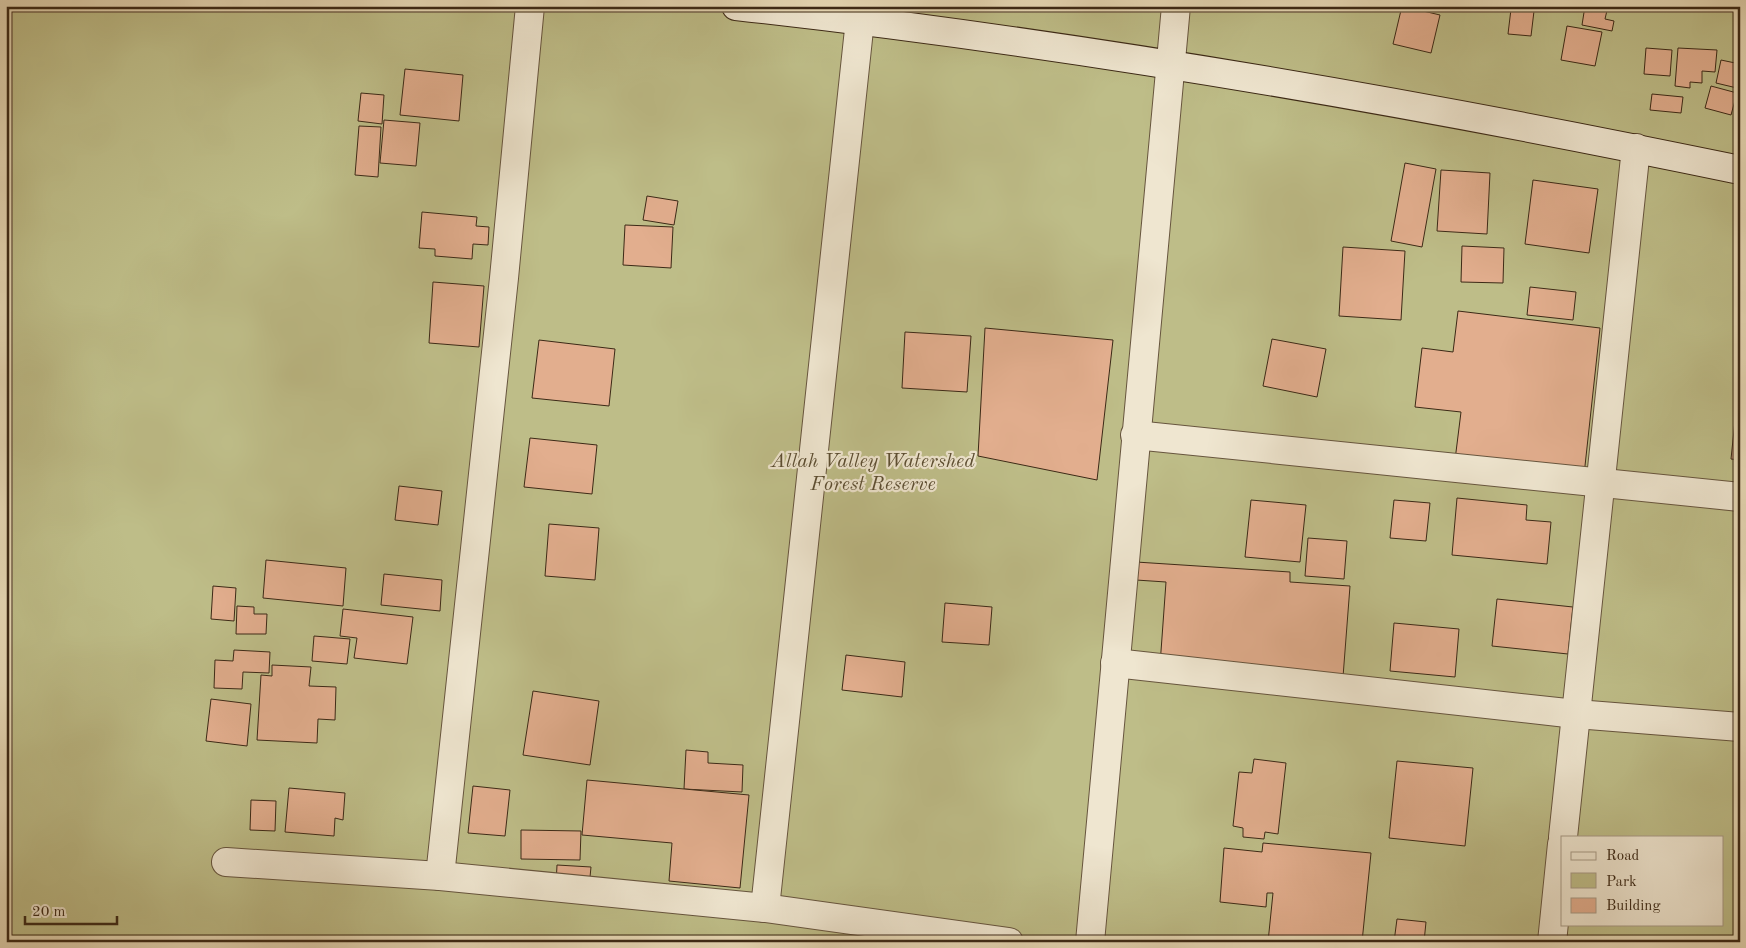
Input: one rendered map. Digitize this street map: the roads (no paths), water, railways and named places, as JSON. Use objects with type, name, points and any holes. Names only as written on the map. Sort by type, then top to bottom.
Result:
[{"type":"street","points":[[440,876],[504,278],[530,6]]},
{"type":"street","points":[[736,6],[860,20],[1171,64],[1636,148],[1740,170]]},
{"type":"street","points":[[1090,942],[1135,435],[1176,6]]},
{"type":"street","points":[[765,908],[860,20]]},
{"type":"street","points":[[1563,836],[1636,148]]},
{"type":"street","points":[[1135,435],[1740,497]]},
{"type":"street","points":[[1115,663],[1576,714],[1740,727]]},
{"type":"street","points":[[1552,942],[1561,854]]},
{"type":"street","points":[[226,862],[440,876],[765,908],[1009,942]]},
{"type":"park label","name":"Allah Valley Watershed Forest Reserve","points":[[873,474]]}]
